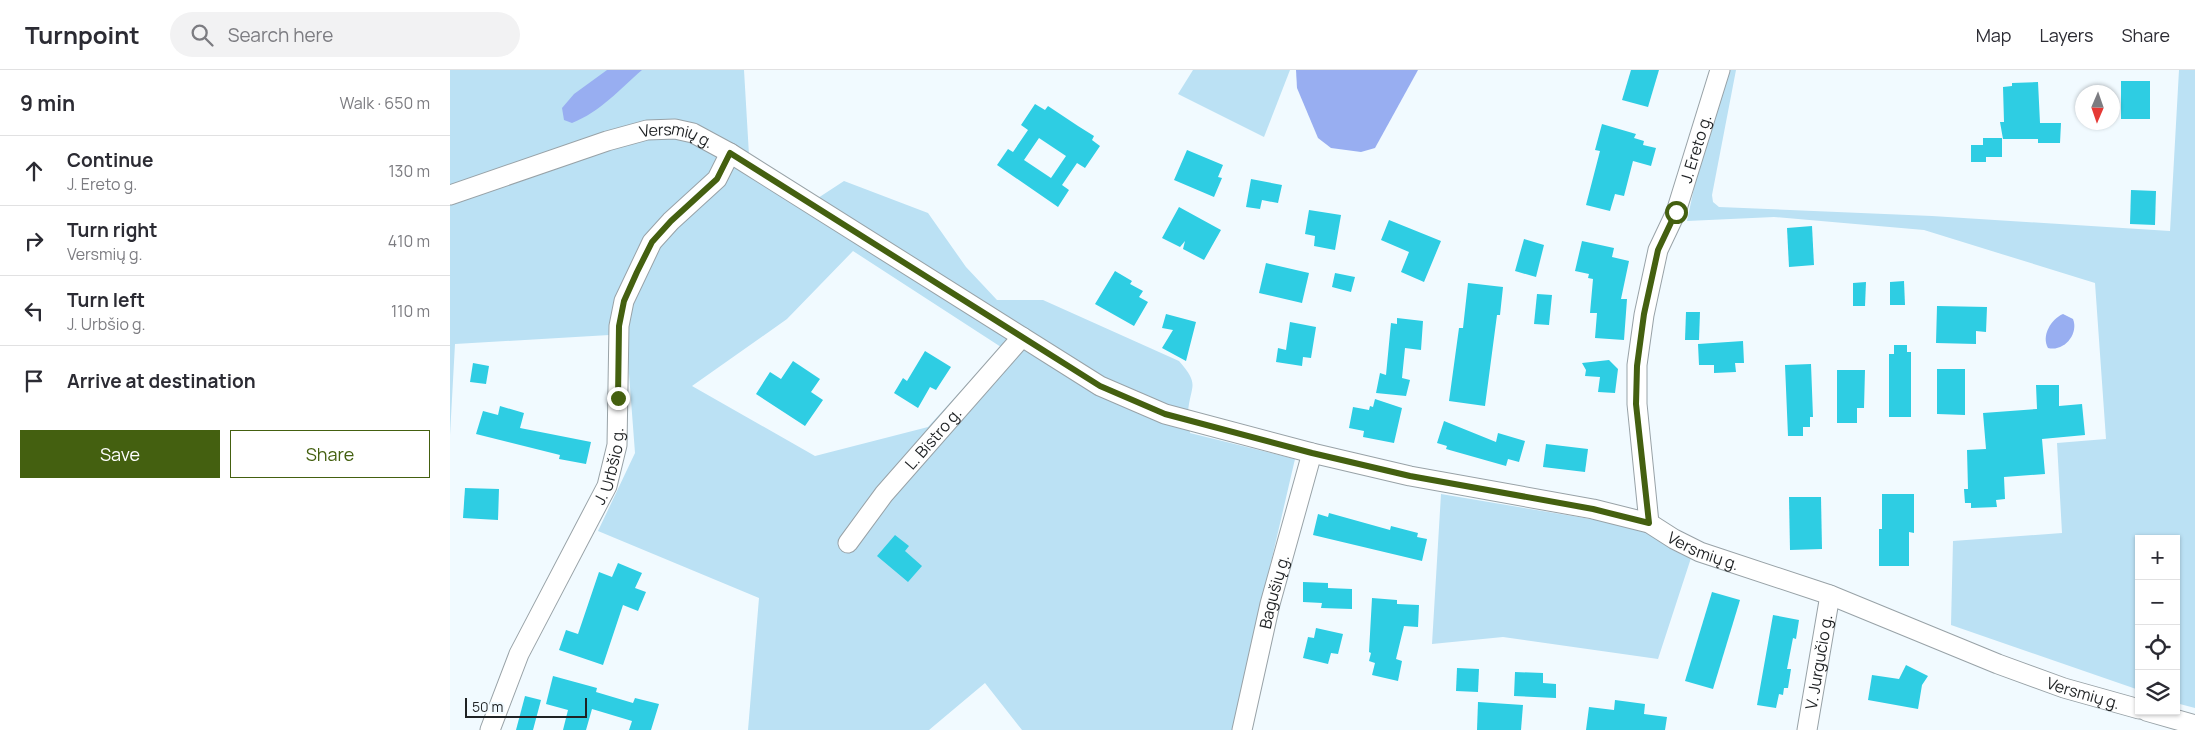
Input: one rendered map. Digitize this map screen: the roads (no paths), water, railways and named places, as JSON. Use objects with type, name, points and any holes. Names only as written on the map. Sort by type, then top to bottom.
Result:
[{"type":"street","name":"J. Ereto g.","points":[[1649,523],[1636,404],[1637,366],[1644,314],[1658,250],[1676,212],[1720,70]]},
{"type":"street","name":"Versmių g.","points":[[450,195],[607,141],[647,130],[674,129],[693,133],[730,153],[1100,386],[1165,414],[1312,453],[1410,476],[1593,509],[1649,523],[1674,539],[1700,552],[1830,595],[1998,664],[2064,688],[2135,708]]},
{"type":"street","name":"J. Urbšio g.","points":[[490,730],[519,654],[607,486],[617,445],[619,326],[624,301],[652,242],[671,221],[717,179],[730,153]]},
{"type":"street","name":"L. Bistro g.","points":[[848,543],[884,494],[1022,337]]},
{"type":"street","name":"Bagušių g.","points":[[1242,730],[1270,604],[1312,453]]},
{"type":"street","name":"V. Jurgučio g.","points":[[1807,730],[1830,595]]},
{"type":"street","points":[[2160,715],[2195,725]]},
{"type":"water","points":[[607,70],[642,70],[592,113],[572,123],[564,120],[562,108],[574,94]]},
{"type":"water","points":[[1296,70],[1418,70],[1375,148],[1361,152],[1331,148],[1318,138],[1297,88]]},
{"type":"water","points":[[2063,314],[2073,319],[2074,330],[2072,336],[2065,345],[2054,349],[2048,348],[2046,338],[2048,328]]}]
